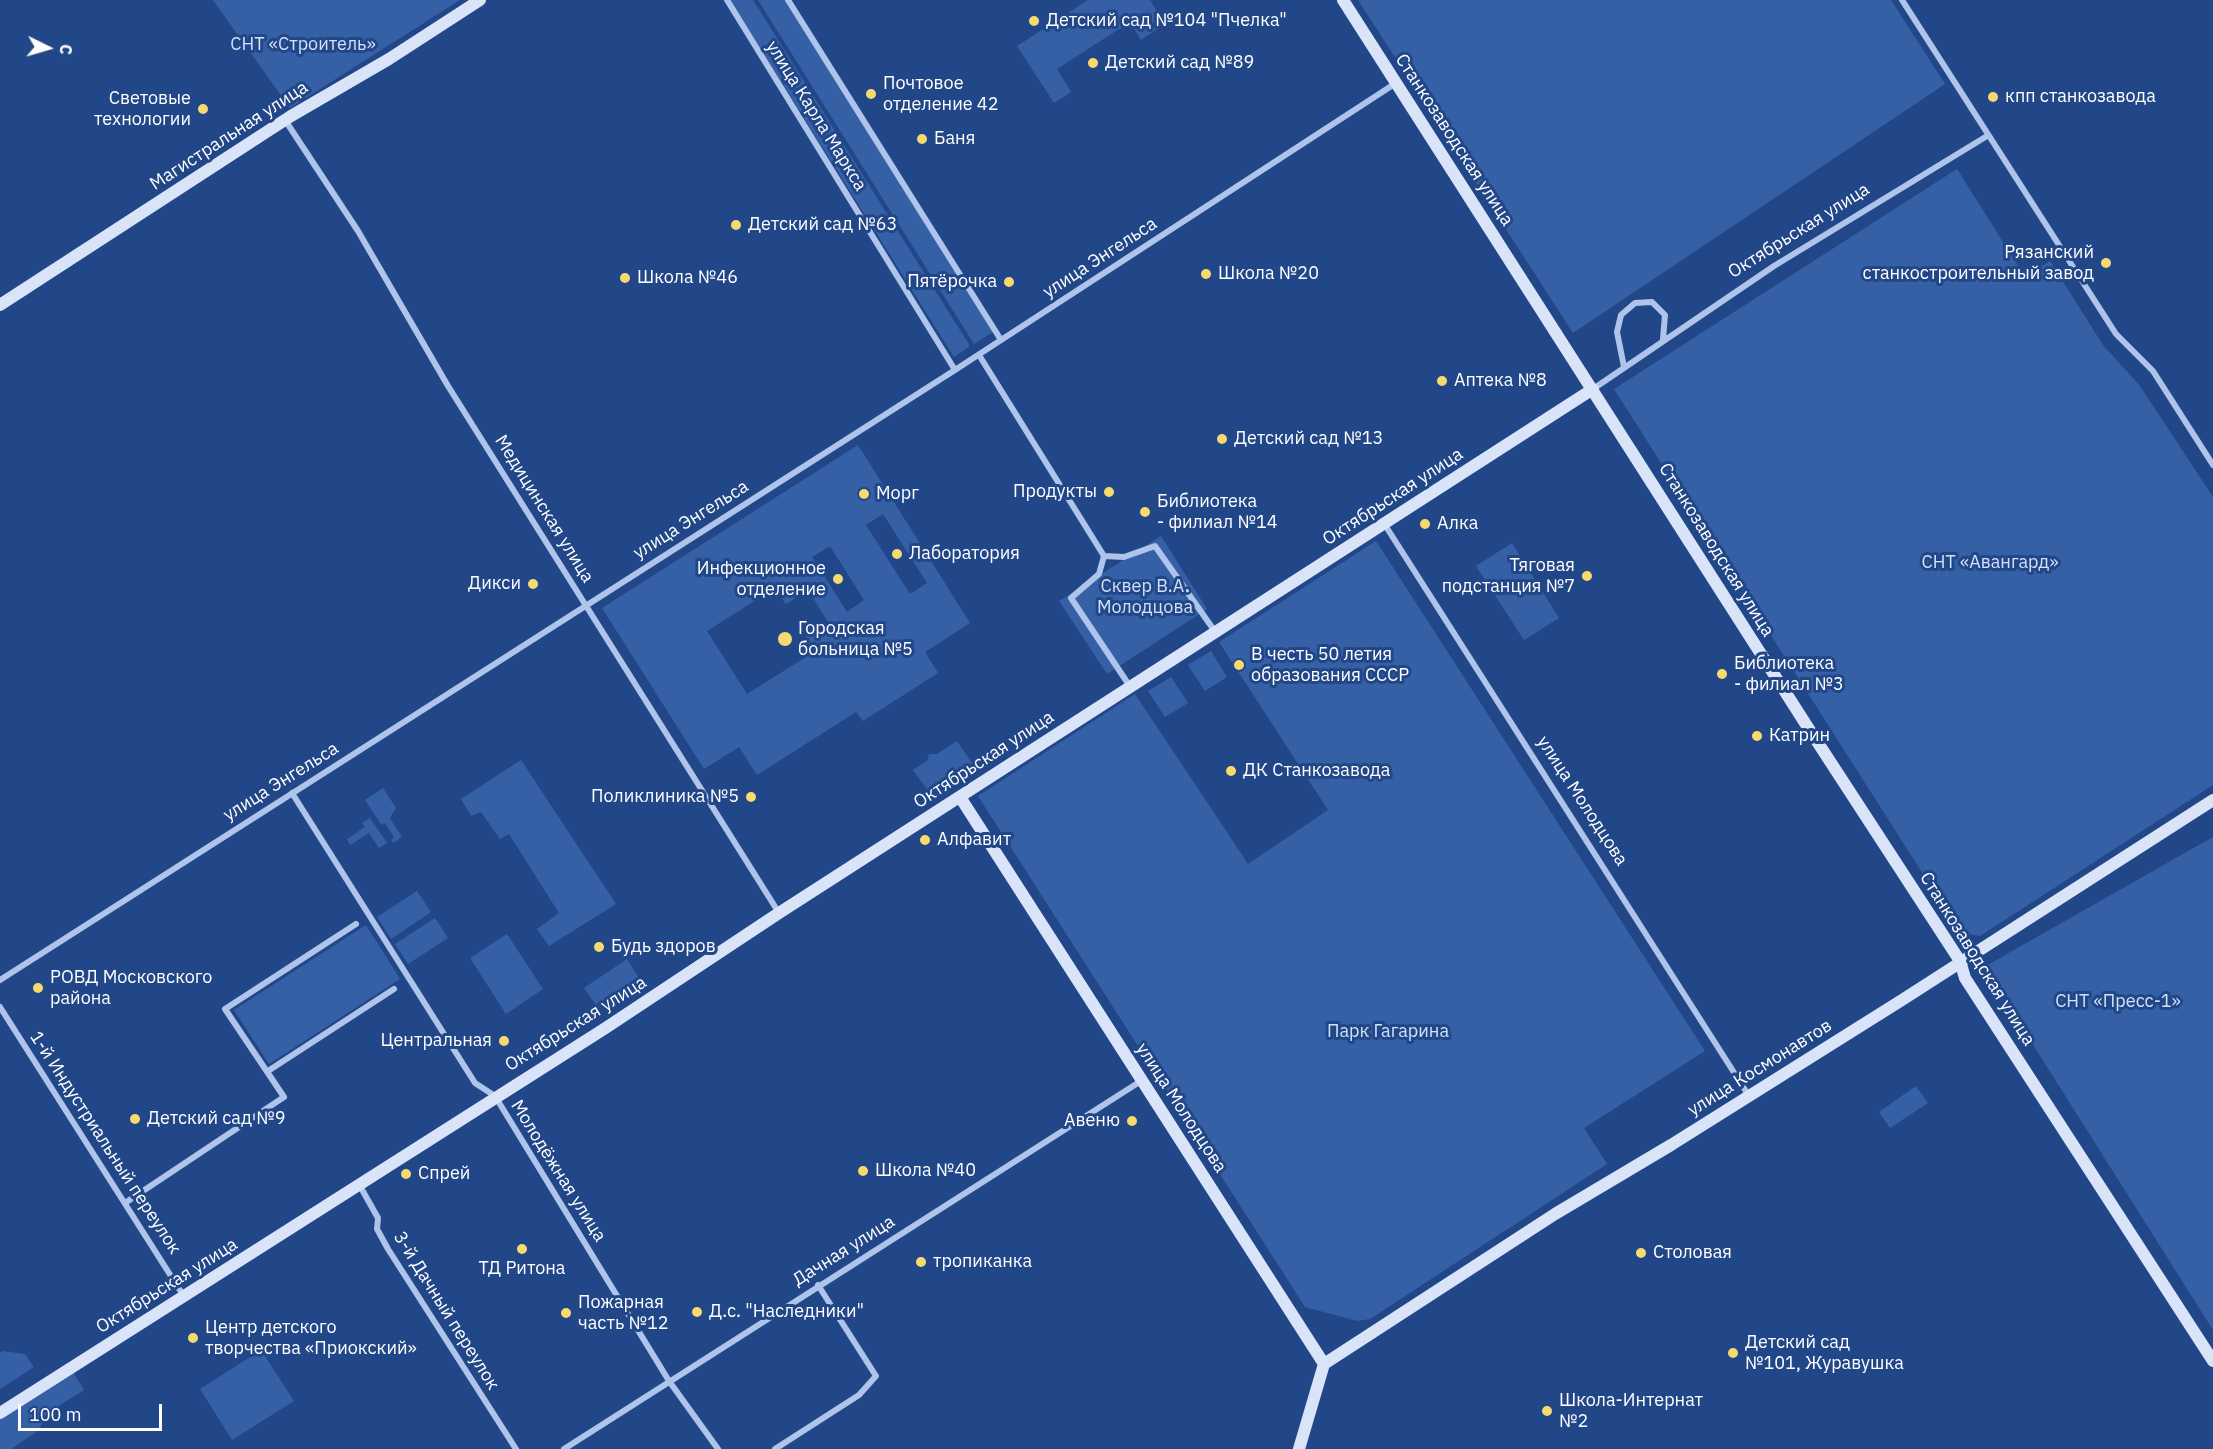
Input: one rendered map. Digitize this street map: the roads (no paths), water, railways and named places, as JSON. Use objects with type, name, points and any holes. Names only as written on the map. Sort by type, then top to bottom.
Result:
[{"type":"street","name":"Магистральная улица","points":[[0,305],[285,120],[389,59],[480,0]]},
{"type":"street","name":"улица Карла Маркса","points":[[726,0],[955,370]]},
{"type":"street","name":"улица Карла Маркса","points":[[788,0],[1001,340]]},
{"type":"street","name":"Станкозаводская улица","points":[[1343,0],[1960,961],[1965,978],[2213,1361]]},
{"type":"street","points":[[1902,0],[2116,334],[2152,371],[2213,465]]},
{"type":"street","name":"улица Энгельса","points":[[0,980],[979,355],[1396,83]]},
{"type":"street","name":"Медицинская улица","points":[[285,120],[358,231],[448,386],[779,913]]},
{"type":"street","name":"Октябрьская улица","points":[[0,1413],[183,1295],[360,1186],[495,1096],[604,1029],[779,913],[1385,525],[1593,389],[1663,339],[1774,266],[1987,136]]},
{"type":"street","points":[[1624,367],[1617,332],[1621,315],[1635,303],[1652,302],[1665,315],[1663,339]]},
{"type":"street","points":[[979,355],[1104,556],[1099,574],[1071,598],[1131,688]]},
{"type":"street","name":"улица Молодцова","points":[[1385,525],[1749,1096]]},
{"type":"street","points":[[1104,556],[1124,557],[1155,546],[1216,634]]},
{"type":"street","name":"Молодёжная улица","points":[[292,793],[475,1083],[495,1096],[669,1381],[718,1449]]},
{"type":"street","name":"улица Молодцова","points":[[960,797],[1067,960],[1141,1081],[1324,1364]]},
{"type":"street","name":"улица Космонавтов","points":[[1324,1364],[1569,1204],[1749,1096],[2213,800]]},
{"type":"street","points":[[125,1203],[284,1097],[225,1009],[356,924]]},
{"type":"street","points":[[267,1071],[394,989]]},
{"type":"street","name":"1-й Индустриальный переулок","points":[[0,1007],[183,1295]]},
{"type":"street","name":"Дачная улица","points":[[564,1449],[1141,1081]]},
{"type":"street","name":"3-й Дачный переулок","points":[[360,1186],[378,1218],[377,1229],[388,1249],[516,1449]]},
{"type":"street","points":[[775,1449],[859,1395],[876,1376],[818,1285]]},
{"type":"street","points":[[1299,1449],[1324,1364]]},
{"type":"place","name":"Детский сад №104 \"Пчелка\"","points":[[1034,21]]},
{"type":"place","name":"Детский сад №89","points":[[1093,63]]},
{"type":"place","name":"Почтовое отделение 42","points":[[871,94]]},
{"type":"place","name":"кпп станкозавода","points":[[1993,97]]},
{"type":"place","name":"Световые технологии","points":[[203,109]]},
{"type":"place","name":"Баня","points":[[922,139]]},
{"type":"place","name":"Детский сад №63","points":[[736,225]]},
{"type":"place","name":"Рязанский станкостроительный завод","points":[[2106,263]]},
{"type":"place","name":"Школа №20","points":[[1206,274]]},
{"type":"place","name":"Школа №46","points":[[625,278]]},
{"type":"place","name":"Пятёрочка","points":[[1009,282]]},
{"type":"place","name":"Аптека №8","points":[[1442,381]]},
{"type":"place","name":"Детский сад №13","points":[[1222,439]]},
{"type":"place","name":"Продукты","points":[[1109,492]]},
{"type":"place","name":"Морг","points":[[864,494]]},
{"type":"place","name":"Библиотека - филиал №14","points":[[1145,512]]},
{"type":"place","name":"Алка","points":[[1425,524]]},
{"type":"place","name":"Лаборатория","points":[[897,554]]},
{"type":"place","name":"Тяговая подстанция №7","points":[[1587,576]]},
{"type":"place","name":"Инфекционное отделение","points":[[838,579]]},
{"type":"place","name":"Дикси","points":[[533,584]]},
{"type":"place","name":"Городская больница №5","points":[[785,639]]},
{"type":"place","name":"В честь 50 летия образования СССР","points":[[1239,665]]},
{"type":"place","name":"Библиотека - филиал №3","points":[[1722,674]]},
{"type":"place","name":"Катрин","points":[[1757,736]]},
{"type":"place","name":"ДК Станкозавода","points":[[1231,771]]},
{"type":"place","name":"Поликлиника №5","points":[[751,797]]},
{"type":"place","name":"Алфавит","points":[[925,840]]},
{"type":"place","name":"Будь здоров","points":[[599,947]]},
{"type":"place","name":"РОВД Московского района","points":[[38,988]]},
{"type":"place","name":"Центральная","points":[[504,1041]]},
{"type":"place","name":"Детский сад №9","points":[[135,1119]]},
{"type":"place","name":"Авеню","points":[[1132,1121]]},
{"type":"place","name":"Школа №40","points":[[863,1171]]},
{"type":"place","name":"Спрей","points":[[406,1174]]},
{"type":"place","name":"ТД Ритона","points":[[522,1249]]},
{"type":"place","name":"Столовая","points":[[1641,1253]]},
{"type":"place","name":"тропиканка","points":[[921,1262]]},
{"type":"place","name":"Д.с. \"Наследники\"","points":[[697,1312]]},
{"type":"place","name":"Пожарная часть №12","points":[[566,1313]]},
{"type":"place","name":"Центр детского творчества «Приокский»","points":[[193,1338]]},
{"type":"place","name":"Детский сад №101, Журавушка","points":[[1733,1353]]},
{"type":"place","name":"Школа-Интернат №2","points":[[1547,1411]]},
{"type":"park label","name":"СНТ «Строитель»","points":[[303,45]]},
{"type":"park label","name":"СНТ «Авангард»","points":[[1990,563]]},
{"type":"park label","name":"Сквер В.А. Молодцова","points":[[1145,597]]},
{"type":"park label","name":"СНТ «Пресс-1»","points":[[2118,1002]]},
{"type":"park label","name":"Парк Гагарина","points":[[1388,1032]]}]
